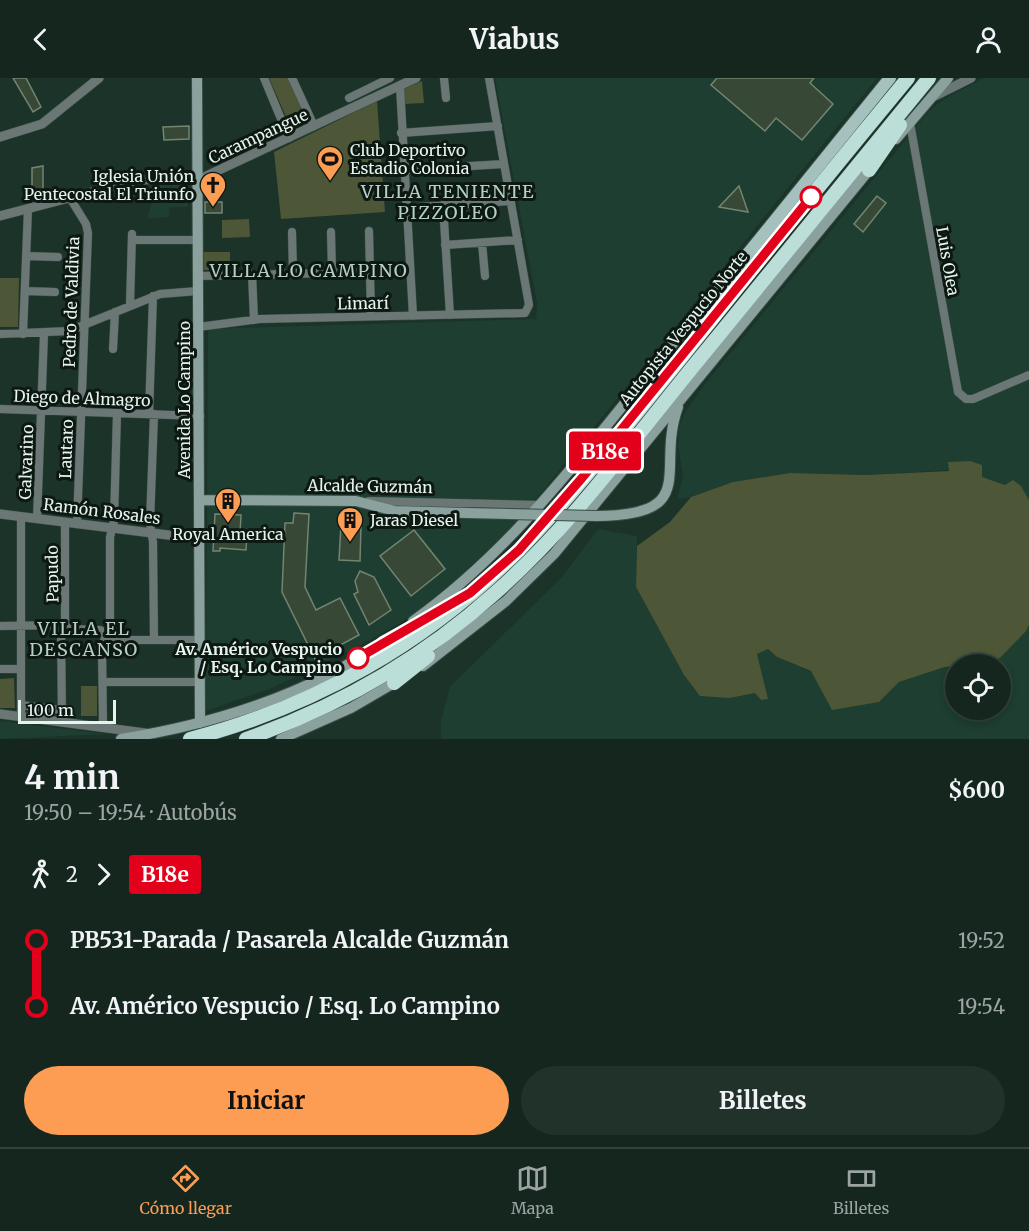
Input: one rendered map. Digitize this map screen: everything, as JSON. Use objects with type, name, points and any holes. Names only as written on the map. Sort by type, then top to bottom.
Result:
[{"type":"highway","name":"Autopista Vespucio Norte","points":[[190,739],[260,718],[348,678],[422,632],[482,584],[556,509],[908,78]]},
{"type":"highway","points":[[869,170],[930,78]]},
{"type":"highway","name":"Autopista Vespucio Norte","points":[[246,739],[315,712],[369,684],[426,648],[496,593],[538,552],[580,503],[930,78]]},
{"type":"highway","points":[[669,373],[733,272]]},
{"type":"highway","points":[[383,643],[439,613],[482,584]]},
{"type":"highway","points":[[394,683],[462,628],[496,593]]},
{"type":"main road","name":"Avenida Lo Campino","points":[[197,78],[200,723]]},
{"type":"main road","points":[[121,739],[200,723],[294,690],[333,672],[383,643],[465,581],[508,542],[540,505],[890,78]]},
{"type":"main road","points":[[281,739],[351,708],[429,662],[469,632],[541,568],[572,534],[682,395],[948,78]]},
{"type":"main road","points":[[356,501],[395,511],[597,516],[638,514],[652,507],[663,496],[671,474],[670,430],[682,395]]},
{"type":"main road","name":"Alcalde Guzmán","points":[[200,500],[356,501]]},
{"type":"street","points":[[0,137],[42,124],[99,78]]},
{"type":"street","points":[[264,78],[290,138]]},
{"type":"street","points":[[292,78],[314,126]]},
{"type":"street","points":[[349,98],[390,78]]},
{"type":"street","name":"Carampangue","points":[[0,216],[144,179],[197,179],[416,78]]},
{"type":"street","points":[[444,78],[446,98]]},
{"type":"street","points":[[445,245],[518,240],[489,78]]},
{"type":"street","points":[[931,99],[970,78]]},
{"type":"street","points":[[400,86],[412,316]]},
{"type":"street","name":"Luis Olea","points":[[910,123],[958,392],[966,399],[985,396],[1029,375]]},
{"type":"street","points":[[401,133],[498,126]]},
{"type":"street","points":[[403,170],[504,164]]},
{"type":"street","name":"Pedro de Valdivia","points":[[69,198],[88,230],[81,412]]},
{"type":"street","points":[[405,208],[511,201]]},
{"type":"street","points":[[443,205],[450,315]]},
{"type":"street","points":[[24,334],[28,209]]},
{"type":"street","points":[[369,231],[371,316]]},
{"type":"street","points":[[292,232],[293,273]]},
{"type":"street","points":[[331,232],[332,273]]},
{"type":"street","points":[[130,305],[132,237],[198,240]]},
{"type":"street","name":"Limarí","points":[[198,327],[254,320],[520,314],[527,311],[529,305],[518,240]]},
{"type":"street","points":[[482,243],[485,276]]},
{"type":"street","points":[[26,256],[58,257]]},
{"type":"street","points":[[198,276],[370,272]]},
{"type":"street","points":[[252,274],[254,320]]},
{"type":"street","points":[[25,291],[55,292]]},
{"type":"street","points":[[0,344],[0,334],[44,334],[84,327],[153,296],[175,291],[198,291]]},
{"type":"street","points":[[153,296],[151,533],[154,640]]},
{"type":"street","points":[[113,350],[115,312]]},
{"type":"street","name":"Galvarino","points":[[37,519],[44,334]]},
{"type":"street","name":"Diego de Almagro","points":[[0,409],[200,416]]},
{"type":"street","name":"Lautaro","points":[[77,524],[81,412]]},
{"type":"street","points":[[103,727],[102,646],[110,625],[117,413]]},
{"type":"street","name":"Alcalde Guzmán","points":[[356,501],[540,505]]},
{"type":"street","name":"Ramón Rosales","points":[[0,514],[200,538]]},
{"type":"street","points":[[21,517],[21,716]]},
{"type":"street","name":"Papudo","points":[[62,722],[65,522]]},
{"type":"street","points":[[0,626],[63,626],[70,629],[97,630],[117,640],[200,640]]},
{"type":"street","points":[[0,669],[21,669]]},
{"type":"street","points":[[103,682],[200,682]]},
{"type":"street","points":[[21,705],[61,710]]},
{"type":"street","points":[[0,714],[153,734]]},
{"type":"shaded area","points":[[269,78],[289,78],[309,122],[291,128]]},
{"type":"shaded area","points":[[495,78],[877,78],[519,520],[449,587],[402,622],[361,645],[272,688],[206,711],[208,329],[536,319],[537,303]]},
{"type":"shaded area","points":[[984,78],[1029,78],[1029,500],[1021,486],[1005,485],[948,462],[950,470],[865,475],[790,473],[733,482],[691,497],[677,499],[683,475],[678,447],[679,429],[684,414],[704,385],[930,110],[944,99]]},
{"type":"shaded area","points":[[422,81],[424,103],[404,104],[403,89]]},
{"type":"shaded area","name":"Club Deportivo Estadio Colonia","points":[[377,101],[385,212],[281,219],[274,152]]},
{"type":"shaded area","points":[[156,185],[188,185],[188,207],[170,207],[169,217],[147,219]]},
{"type":"shaded area","points":[[249,219],[250,237],[222,238],[222,220]]},
{"type":"shaded area","points":[[203,252],[230,252],[230,270],[203,270]]},
{"type":"shaded area","points":[[0,278],[19,278],[18,327],[0,327]]},
{"type":"shaded area","points":[[970,461],[982,465],[982,477],[1005,485],[1013,480],[1021,486],[1029,500],[1029,625],[1004,654],[945,654],[945,667],[899,682],[879,702],[832,710],[811,671],[777,657],[768,649],[757,654],[768,699],[761,700],[755,693],[730,698],[700,696],[684,675],[636,587],[637,546],[670,522],[691,497],[733,482],[790,473],[865,475],[949,471],[948,462]]},
{"type":"shaded area","points":[[598,529],[637,536],[636,587],[684,675],[730,698],[755,693],[757,654],[768,649],[777,657],[879,702],[899,682],[945,667],[945,720],[1011,720],[1011,654],[1004,654],[1029,625],[1029,739],[441,739],[441,720],[450,687],[561,578]]},
{"type":"shaded area","points":[[14,678],[15,708],[0,708],[0,679]]},
{"type":"shaded area","points":[[81,686],[97,686],[97,716],[81,716]]},
{"type":"shaded area","points":[[0,721],[108,734],[0,739]]},
{"type":"building","points":[[13,78],[26,78],[41,107],[33,112]]},
{"type":"building","points":[[717,78],[814,78],[810,83],[833,104],[802,140],[776,118],[765,131],[711,85]]},
{"type":"building","points":[[189,126],[189,139],[164,140],[163,127]]},
{"type":"building","points":[[43,166],[43,197],[32,197],[32,168]]},
{"type":"building","points":[[739,186],[748,212],[719,207]]},
{"type":"building","points":[[877,196],[886,203],[863,232],[854,224]]},
{"type":"building","name":"Iglesia Unión Pentecostal El Triunfo","points":[[205,202],[222,202],[222,213],[205,213]]},
{"type":"building","points":[[294,513],[309,514],[305,587],[316,610],[340,598],[359,635],[315,659],[282,592],[285,523],[293,523]]},
{"type":"building","name":"Royal America","points":[[215,514],[241,515],[240,534],[247,534],[246,550],[220,548],[220,551],[213,551]]},
{"type":"building","name":"Jaras Diesel","points":[[341,524],[361,525],[360,561],[339,560]]},
{"type":"building","points":[[414,530],[445,569],[411,596],[380,556]]},
{"type":"building","points":[[360,571],[374,577],[391,610],[369,625],[354,594],[358,592],[355,581]]},
{"type":"bus line","name":"B18e","points":[[358,658],[470,593],[519,550],[669,373],[811,197]]},
{"type":"place","name":"Club Deportivo Estadio Colonia","points":[[330,182]]},
{"type":"place","name":"Iglesia Unión Pentecostal El Triunfo","points":[[213,208]]},
{"type":"place","name":"Royal America","points":[[228,524]]},
{"type":"place","name":"Jaras Diesel","points":[[350,543]]},
{"type":"place","name":"Av. Américo Vespucio / Esq. Lo Campino","points":[[358,658]]},
{"type":"district","name":"VILLA TENIENTE PIZZOLEO","points":[[448,201]]},
{"type":"district","name":"VILLA LO CAMPINO","points":[[309,270]]},
{"type":"district","name":"VILLA EL DESCANSO","points":[[84,638]]}]
